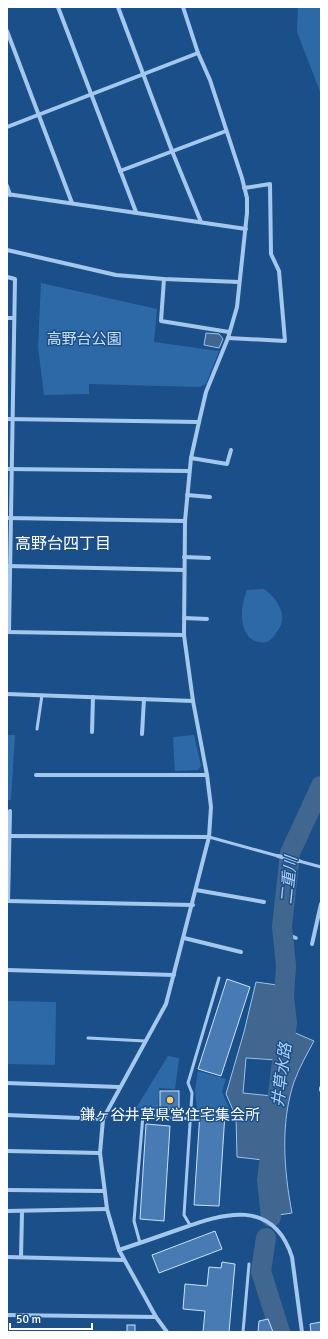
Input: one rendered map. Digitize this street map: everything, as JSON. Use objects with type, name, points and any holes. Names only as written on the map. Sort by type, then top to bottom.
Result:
[{"type":"street","points":[[58,7],[136,212]]},
{"type":"street","points":[[118,7],[145,74],[172,151],[201,222]]},
{"type":"street","points":[[167,1332],[156,1316],[119,1250],[107,1209],[100,1153],[103,1119],[119,1087],[166,1004],[209,837],[211,807],[207,775],[193,701],[184,635],[185,521],[190,458],[206,392],[228,338],[237,307],[248,213],[244,188],[210,80],[198,53],[183,7]]},
{"type":"street","points":[[7,31],[72,203]]},
{"type":"street","points":[[7,127],[198,53]]},
{"type":"street","points":[[120,171],[226,131]]},
{"type":"street","points":[[228,338],[285,341],[279,271],[271,254],[270,184],[244,188]]},
{"type":"street","points":[[7,186],[9,194],[246,229]]},
{"type":"street","points":[[7,250],[116,275],[164,279],[239,282]]},
{"type":"street","points":[[7,277],[14,279],[12,419],[9,469],[8,632],[184,635]]},
{"type":"street","points":[[164,279],[161,321],[229,332]]},
{"type":"street","points":[[7,318],[14,318]]},
{"type":"street","points":[[7,368],[13,368]]},
{"type":"street","points":[[7,419],[199,422]]},
{"type":"street","points":[[190,458],[227,464],[231,450]]},
{"type":"street","points":[[9,469],[189,471]]},
{"type":"street","points":[[187,495],[210,497]]},
{"type":"street","points":[[9,518],[185,521]]},
{"type":"street","points":[[184,557],[209,558]]},
{"type":"street","points":[[8,566],[184,570]]},
{"type":"street","points":[[184,618],[207,619]]},
{"type":"street","points":[[7,694],[193,701]]},
{"type":"street","points":[[92,732],[93,697]]},
{"type":"street","points":[[142,734],[144,699]]},
{"type":"street","points":[[36,775],[207,775]]},
{"type":"street","points":[[10,811],[7,901],[192,905]]},
{"type":"street","points":[[8,836],[209,837]]},
{"type":"street","points":[[278,856],[299,861]]},
{"type":"street","points":[[196,890],[264,902]]},
{"type":"street","points":[[312,944],[321,904]]},
{"type":"street","points":[[184,938],[241,952]]},
{"type":"street","points":[[7,970],[174,974]]},
{"type":"street","points":[[7,1083],[119,1087]]},
{"type":"street","points":[[7,1115],[103,1119]]},
{"type":"street","points":[[7,1151],[100,1153]]},
{"type":"street","points":[[7,1190],[104,1191]]},
{"type":"street","points":[[7,1211],[22,1212],[107,1209]]},
{"type":"street","points":[[21,1257],[22,1212]]},
{"type":"street","points":[[119,1250],[216,1216],[244,1214],[263,1220],[275,1228],[289,1246],[292,1257],[302,1332]]},
{"type":"street","points":[[7,1257],[124,1260]]},
{"type":"street","points":[[7,1315],[156,1316]]},
{"type":"lane","points":[[37,729],[42,695]]},
{"type":"lane","points":[[209,837],[278,856]]},
{"type":"lane","points":[[299,861],[321,867]]},
{"type":"lane","points":[[190,1225],[184,1215],[192,1093],[188,1083],[219,978]]},
{"type":"lane","points":[[88,1038],[145,1042]]},
{"type":"lane","points":[[140,1243],[134,1221],[143,1115],[191,1120]]},
{"type":"lane","points":[[243,1332],[249,1264]]},
{"type":"green space","points":[[298,7],[321,7],[321,94],[297,32]]},
{"type":"green space","name":"高野台公園","points":[[41,283],[157,309],[154,342],[219,351],[206,384],[200,387],[89,384],[89,394],[44,395],[38,347]]},
{"type":"green space","points":[[264,589],[278,603],[282,615],[282,621],[280,627],[271,639],[267,642],[259,642],[249,637],[245,631],[242,610],[247,590]]},
{"type":"green space","points":[[7,735],[15,735],[11,800],[7,800]]},
{"type":"green space","points":[[194,735],[201,766],[198,770],[175,771],[173,737]]},
{"type":"green space","points":[[7,1001],[56,1002],[55,1065],[7,1064]]},
{"type":"green space","points":[[168,1056],[179,1058],[175,1089],[159,1088],[158,1109],[136,1108]]},
{"type":"green space","points":[[198,1071],[226,1079],[222,1092],[231,1113],[197,1109],[195,1090]]},
{"type":"shaded area","points":[[206,333],[219,334],[223,339],[219,348],[204,345]]},
{"type":"shaded area","points":[[256,982],[277,985],[276,999],[280,1021],[277,1060],[246,1058],[243,1093],[272,1096],[263,1160],[237,1157],[236,1117],[226,1094],[244,1032]]},
{"type":"shaded area","points":[[293,1032],[314,1041],[294,1082],[287,1114],[285,1131],[285,1164],[292,1213],[278,1215],[275,1177]]},
{"type":"building","points":[[227,979],[250,987],[221,1076],[198,1069]]},
{"type":"building","points":[[160,1091],[179,1091],[179,1109],[160,1109]]},
{"type":"building","points":[[200,1112],[225,1113],[219,1206],[194,1205]]},
{"type":"building","points":[[146,1124],[170,1126],[164,1221],[140,1219]]},
{"type":"building","points":[[215,1231],[222,1249],[159,1273],[152,1255]]},
{"type":"building","points":[[222,1262],[235,1264],[229,1332],[203,1332],[205,1311],[183,1309],[185,1284],[207,1286],[209,1267],[221,1268]]},
{"type":"building","points":[[268,1319],[273,1332],[258,1332],[259,1321]]},
{"type":"building","points":[[321,1322],[321,1332],[311,1332],[310,1324]]},
{"type":"building","points":[[127,1325],[135,1325],[135,1332],[127,1332]]},
{"type":"waterway","name":"井草水路","points":[[271,1217],[267,1180],[287,1023],[284,998],[286,965],[282,927],[290,853],[321,786]]},
{"type":"waterway","points":[[283,933],[296,938]]},
{"type":"waterway","name":"井草水路","points":[[266,1238],[261,1271],[280,1332]]},
{"type":"place","name":"鎌ヶ谷井草県営住宅集会所","points":[[170,1100]]},
{"type":"district","name":"高野台四丁目","points":[[63,543]]},
{"type":"water label","name":"二重川","points":[[288,880]]}]
